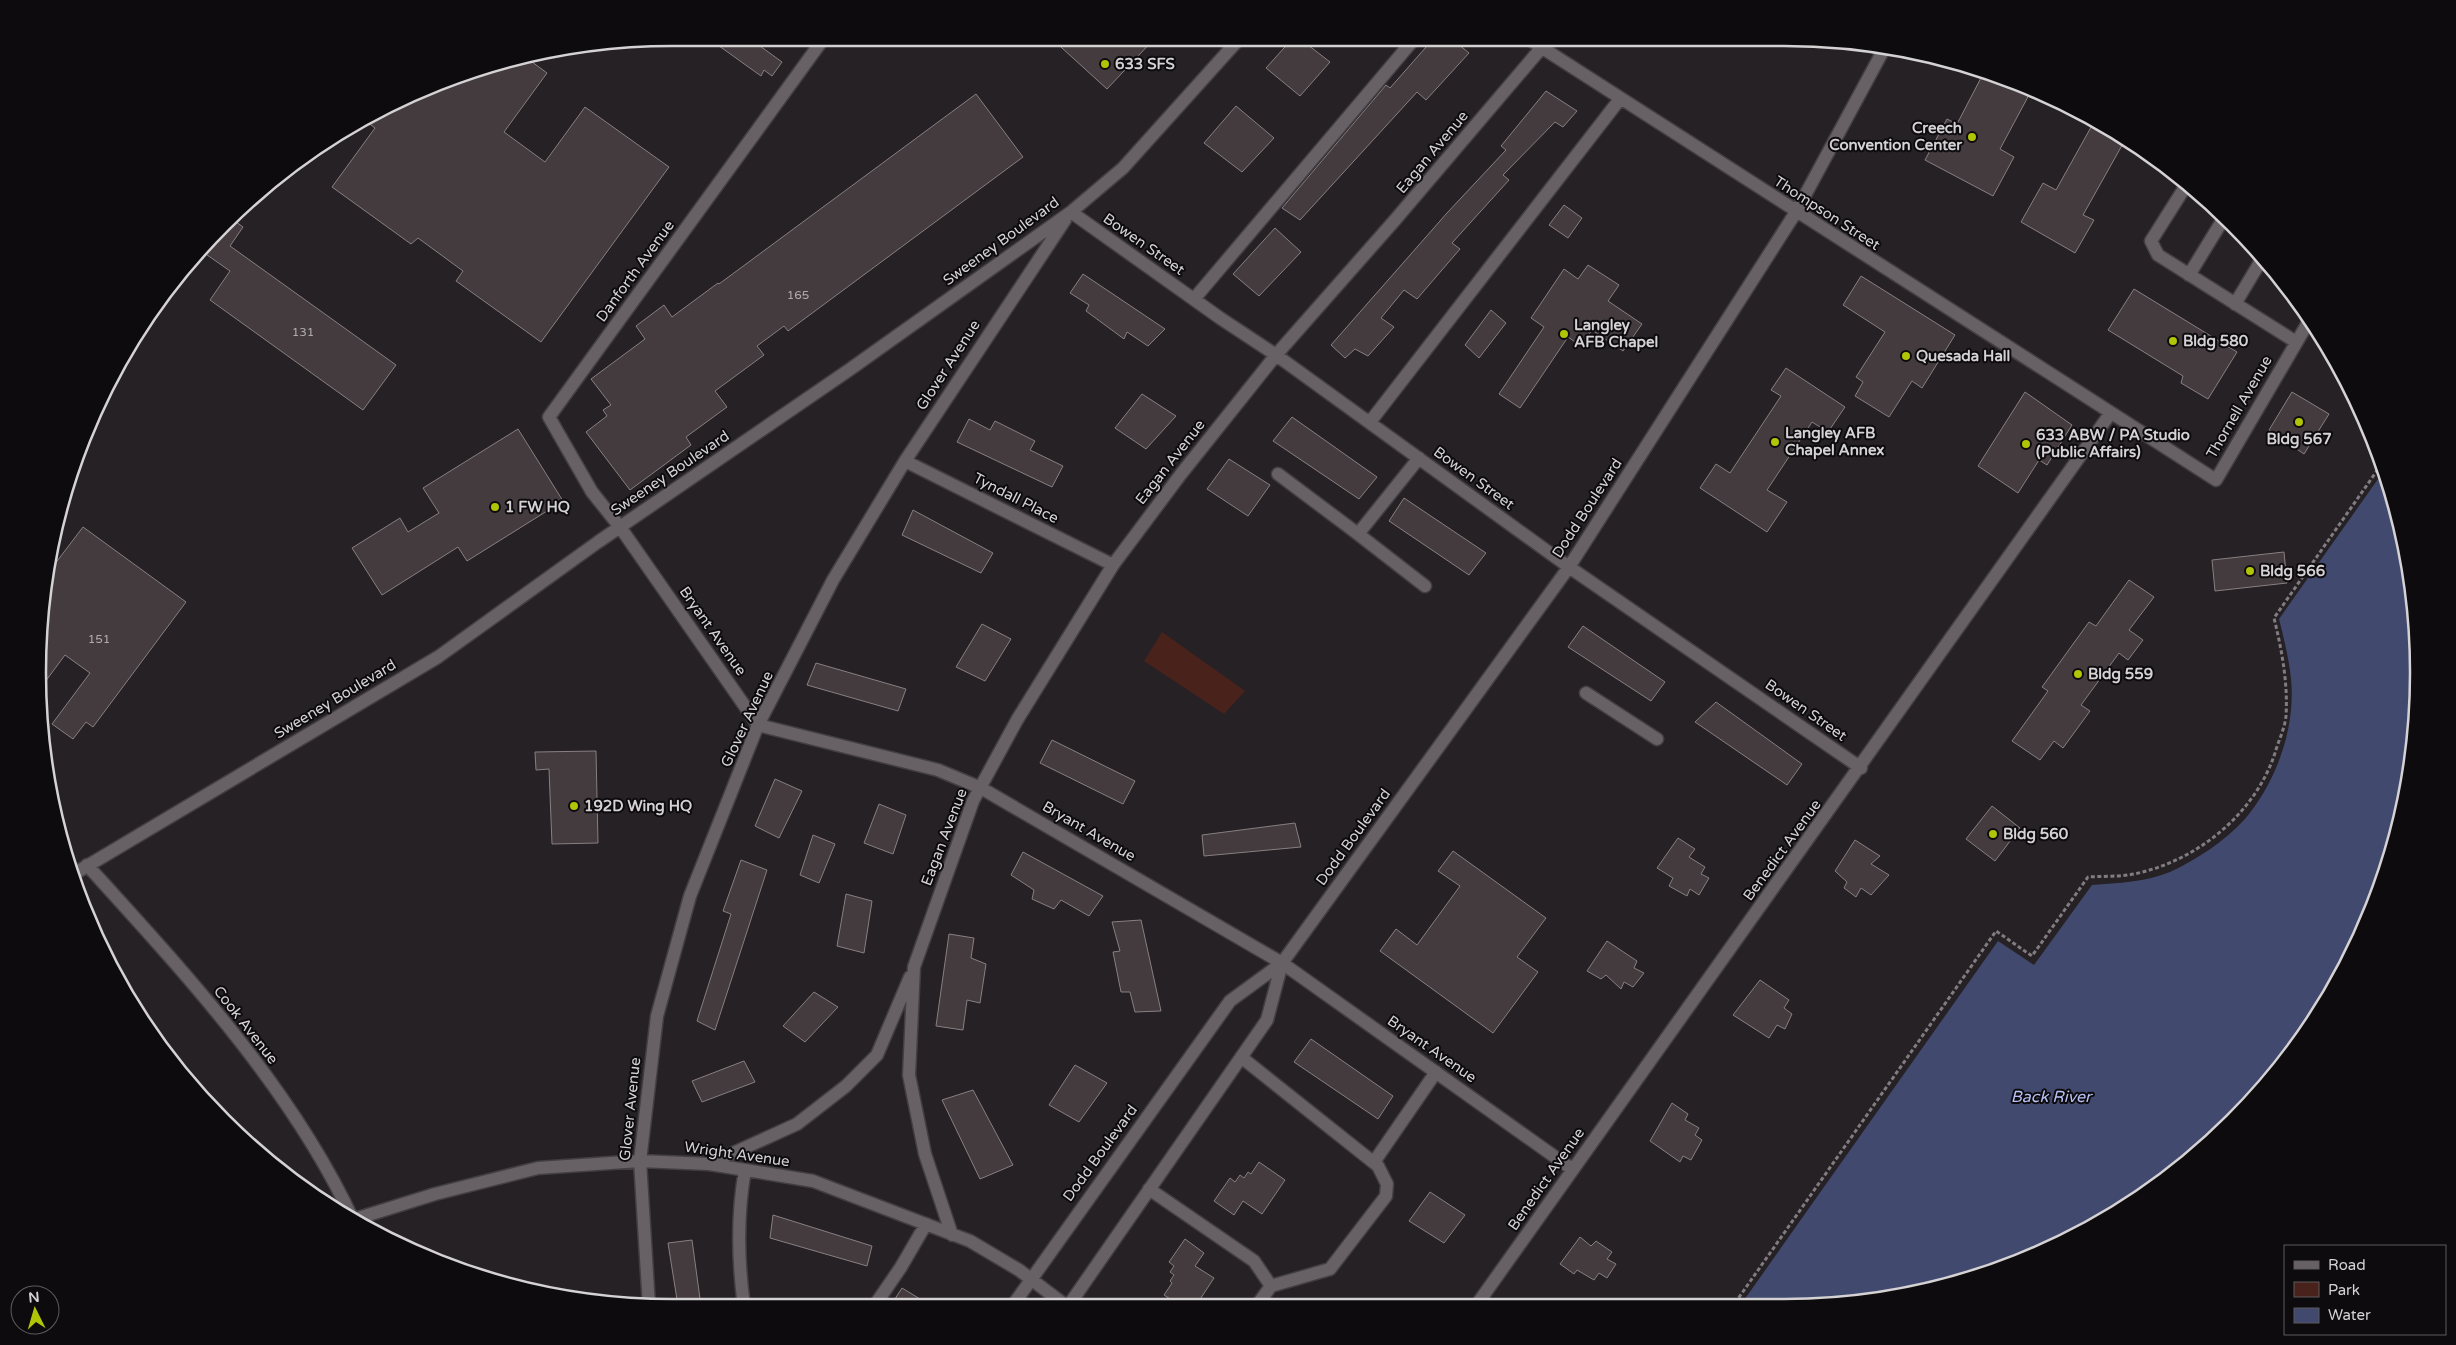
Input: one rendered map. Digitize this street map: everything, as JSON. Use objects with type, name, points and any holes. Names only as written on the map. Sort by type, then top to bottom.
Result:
[{"type":"street","name":"Danforth Avenue","points":[[620,527],[592,492],[549,417],[818,46]]},
{"type":"street","name":"Sweeney Boulevard","points":[[78,871],[438,656],[620,527],[848,370],[1070,212],[1123,168],[1233,46]]},
{"type":"street","points":[[1194,299],[1408,46]]},
{"type":"street","name":"Eagan Avenue","points":[[709,1164],[797,1124],[846,1086],[877,1055],[914,967],[973,801],[982,788],[1017,720],[1113,565],[1180,474],[1276,355],[1396,220],[1543,46]]},
{"type":"street","name":"Thompson Street","points":[[1548,46],[1620,99],[2110,414]]},
{"type":"street","name":"Dodd Boulevard","points":[[1016,1299],[1230,1001],[1282,963],[1569,566],[1796,212],[1881,54]]},
{"type":"street","points":[[1370,422],[1620,99]]},
{"type":"street","points":[[2183,191],[2152,241],[2158,255],[2296,342]]},
{"type":"street","name":"Bowen Street","points":[[1070,212],[1276,355],[1569,566],[1861,768]]},
{"type":"street","name":"Glover Avenue","points":[[648,1298],[640,1161],[657,1016],[688,902],[758,725],[833,580],[905,461],[1070,212]]},
{"type":"street","points":[[2189,275],[2220,224]]},
{"type":"street","points":[[2235,304],[2258,265]]},
{"type":"street","name":"Thornell Avenue","points":[[2110,414],[2216,480],[2305,327]]},
{"type":"street","name":"Benedict Avenue","points":[[1481,1299],[1572,1169],[1861,768],[2110,414]]},
{"type":"street","points":[[1358,534],[1419,458]]},
{"type":"street","name":"Tyndall Place","points":[[905,461],[1113,565]]},
{"type":"street","points":[[1278,474],[1425,586]]},
{"type":"street","name":"Bryant Avenue","points":[[620,527],[758,725],[938,770],[982,788],[1282,963],[1572,1169]]},
{"type":"street","points":[[1586,693],[1657,739]]},
{"type":"street","name":"Cook Avenue","points":[[87,865],[183,971],[295,1114],[345,1206]]},
{"type":"street","name":"Dodd Boulevard","points":[[1073,1299],[1266,1020],[1282,963]]},
{"type":"street","name":"Eagan Avenue","points":[[914,967],[909,1075],[925,1154],[952,1234]]},
{"type":"street","points":[[1241,1057],[1374,1162],[1383,1174],[1387,1184],[1386,1196],[1330,1269],[1271,1286],[1262,1299]]},
{"type":"street","points":[[1374,1162],[1436,1072]]},
{"type":"street","name":"Wright Avenue","points":[[363,1217],[435,1194],[538,1168],[640,1161],[709,1164],[813,1181],[952,1234],[970,1241],[1031,1279],[1057,1299]]},
{"type":"street","points":[[743,1299],[740,1272],[742,1187],[745,1170]]},
{"type":"street","points":[[1149,1189],[1254,1261],[1271,1286]]},
{"type":"street","points":[[879,1299],[902,1267],[926,1224]]},
{"type":"path","points":[[1737,1299],[1996,932],[2032,956],[2088,877],[2134,874],[2180,859],[2220,833],[2253,798],[2270,768],[2286,718],[2284,660],[2274,618],[2377,471]]},
{"type":"green space","points":[[1162,632],[1245,691],[1224,714],[1144,661]]},
{"type":"water","name":"Back River","points":[[2379,478],[2398,550],[2408,632],[2410,672],[2408,713],[2398,795],[2377,874],[2362,912],[2326,986],[2280,1054],[2226,1115],[2165,1169],[2097,1215],[2023,1251],[1985,1266],[1906,1287],[1824,1297],[1745,1299],[1998,941],[2034,965],[2092,885],[2142,880],[2170,872],[2190,862],[2219,843],[2244,820],[2266,789],[2287,735],[2292,698],[2291,679],[2288,656],[2279,619]]},
{"type":"building","points":[[719,46],[760,46],[782,62],[772,76],[764,70],[761,76]]},
{"type":"building","name":"633 SFS","points":[[1060,46],[1147,46],[1107,89]]},
{"type":"building","points":[[1286,46],[1309,46],[1330,62],[1300,96],[1266,68]]},
{"type":"building","points":[[1427,46],[1461,46],[1469,53],[1426,100],[1417,92],[1300,220],[1282,208],[1386,85],[1390,88]]},
{"type":"building","points":[[533,62],[547,73],[504,132],[545,162],[585,107],[669,167],[541,342],[456,281],[463,271],[418,238],[411,244],[332,187],[375,128],[370,124],[433,94],[471,79]]},
{"type":"building","name":"Creech Convention Center","points":[[1981,78],[2028,96],[2000,149],[2014,157],[1993,196],[1925,160],[1947,119],[1957,124]]},
{"type":"building","points":[[1546,91],[1577,111],[1563,127],[1555,122],[1503,175],[1509,180],[1452,243],[1460,249],[1417,299],[1404,290],[1381,318],[1394,327],[1368,356],[1355,349],[1345,358],[1331,345],[1447,213],[1506,150],[1501,146]]},
{"type":"building","points":[[976,94],[1023,157],[788,331],[784,326],[757,346],[764,355],[715,391],[727,407],[686,437],[691,445],[630,490],[586,432],[607,416],[603,410],[611,405],[591,379],[645,339],[636,326],[664,305],[672,317]]},
{"type":"building","points":[[1236,106],[1274,138],[1242,172],[1204,143]]},
{"type":"building","points":[[2091,127],[2122,146],[2083,215],[2094,220],[2075,253],[2021,222],[2043,183],[2056,190]]},
{"type":"building","points":[[1564,205],[1582,218],[1568,238],[1549,225]]},
{"type":"building","points":[[238,223],[243,227],[230,246],[396,365],[363,410],[210,300],[230,271],[207,255]]},
{"type":"building","points":[[1275,228],[1301,252],[1259,296],[1233,274]]},
{"type":"building","name":"Langley AFB Chapel","points":[[1588,265],[1619,285],[1608,301],[1642,324],[1623,351],[1592,330],[1581,346],[1568,337],[1520,408],[1499,394],[1544,327],[1531,318],[1564,269],[1578,279]]},
{"type":"building","points":[[1083,274],[1165,329],[1148,346],[1127,332],[1124,339],[1086,311],[1089,305],[1070,293]]},
{"type":"building","name":"Quesada Hall","points":[[1861,276],[1955,335],[1922,388],[1912,381],[1889,417],[1855,396],[1863,382],[1856,377],[1885,332],[1843,305]]},
{"type":"building","name":"Bldg 580","points":[[2134,289],[2237,352],[2208,399],[2181,383],[2183,376],[2108,330]]},
{"type":"building","points":[[1491,310],[1506,323],[1479,358],[1465,345]]},
{"type":"building","name":"Langley AFB Chapel Annex","points":[[1786,368],[1845,407],[1828,432],[1812,422],[1767,490],[1787,502],[1767,532],[1700,488],[1716,464],[1730,473],[1781,396],[1771,390]]},
{"type":"building","name":"633 ABW / PA Studio (Public Affairs)","points":[[2025,392],[2072,425],[2047,465],[2039,460],[2018,493],[1978,466]]},
{"type":"building","name":"Bldg 567","points":[[2292,392],[2329,414],[2304,454],[2269,430]]},
{"type":"building","points":[[1142,394],[1176,416],[1146,449],[1115,428]]},
{"type":"building","points":[[1292,417],[1377,477],[1359,499],[1273,441]]},
{"type":"building","points":[[969,419],[990,430],[995,421],[1035,441],[1030,450],[1063,466],[1052,487],[957,442]]},
{"type":"building","name":"1 FW HQ","points":[[518,429],[563,501],[467,561],[458,547],[382,595],[352,548],[400,518],[408,532],[439,513],[423,488]]},
{"type":"building","points":[[1229,459],[1270,485],[1248,516],[1207,489]]},
{"type":"building","points":[[1404,498],[1486,553],[1469,575],[1389,521]]},
{"type":"building","points":[[913,510],[993,553],[981,573],[902,535]]},
{"type":"building","points":[[83,527],[186,602],[93,727],[86,722],[73,739],[52,724],[90,673],[65,655],[46,680],[48,632],[56,562]]},
{"type":"building","name":"Bldg 566","points":[[2284,552],[2287,583],[2215,591],[2212,560]]},
{"type":"building","name":"Bldg 559","points":[[2129,580],[2154,597],[2129,630],[2143,640],[2128,660],[2119,653],[2081,705],[2090,711],[2063,748],[2054,741],[2040,760],[2012,741],[2048,691],[2042,687],[2089,622],[2096,626]]},
{"type":"building","points":[[982,624],[1011,639],[985,681],[956,667]]},
{"type":"building","points":[[1583,626],[1665,682],[1651,701],[1568,647]]},
{"type":"building","points":[[816,663],[906,689],[898,711],[807,685]]},
{"type":"building","points":[[1716,702],[1802,764],[1787,785],[1695,722]]},
{"type":"building","points":[[1052,740],[1135,781],[1123,804],[1040,763]]},
{"type":"building","name":"192D Wing HQ","points":[[596,751],[598,843],[552,844],[549,769],[536,770],[535,752]]},
{"type":"building","points":[[775,779],[802,791],[779,838],[755,826]]},
{"type":"building","points":[[879,804],[906,815],[893,854],[864,843]]},
{"type":"building","name":"Bldg 560","points":[[1992,806],[2020,828],[1995,861],[1966,839]]},
{"type":"building","points":[[1295,823],[1301,847],[1204,856],[1202,835]]},
{"type":"building","points":[[813,835],[835,844],[819,883],[800,875]]},
{"type":"building","points":[[1678,838],[1695,849],[1689,857],[1705,867],[1701,874],[1709,878],[1699,895],[1690,889],[1687,896],[1669,886],[1673,878],[1657,868]]},
{"type":"building","points":[[1855,840],[1880,856],[1871,864],[1889,875],[1871,895],[1861,888],[1856,897],[1844,888],[1847,882],[1835,871]]},
{"type":"building","points":[[1453,851],[1546,918],[1517,957],[1538,972],[1493,1033],[1380,951],[1396,929],[1417,945],[1460,886],[1438,871]]},
{"type":"building","points":[[1023,852],[1103,896],[1089,916],[1061,900],[1054,909],[1032,899],[1034,890],[1011,875]]},
{"type":"building","points":[[741,860],[767,870],[715,1030],[697,1021],[731,914],[723,911]]},
{"type":"building","points":[[846,894],[872,901],[864,953],[837,946]]},
{"type":"building","points":[[1141,920],[1161,1011],[1135,1012],[1130,992],[1121,992],[1113,952],[1120,951],[1112,922]]},
{"type":"building","points":[[949,934],[974,938],[971,958],[986,964],[980,1003],[967,1000],[963,1030],[936,1026]]},
{"type":"building","points":[[1607,941],[1637,961],[1634,968],[1644,973],[1633,987],[1624,982],[1621,989],[1606,975],[1601,979],[1587,971]]},
{"type":"building","points":[[1760,980],[1789,1000],[1784,1008],[1792,1014],[1785,1029],[1777,1025],[1769,1038],[1733,1015]]},
{"type":"building","points":[[814,992],[838,1007],[805,1042],[783,1026]]},
{"type":"building","points":[[1311,1039],[1393,1096],[1378,1119],[1294,1062]]},
{"type":"building","points":[[744,1061],[755,1082],[702,1102],[692,1081]]},
{"type":"building","points":[[1075,1065],[1107,1083],[1079,1122],[1049,1105]]},
{"type":"building","points":[[973,1090],[1013,1165],[980,1179],[942,1100]]},
{"type":"building","points":[[1672,1103],[1688,1114],[1685,1120],[1699,1128],[1695,1135],[1702,1140],[1691,1160],[1683,1156],[1680,1162],[1650,1141]]},
{"type":"building","points":[[1259,1162],[1285,1180],[1262,1214],[1243,1201],[1234,1215],[1214,1201],[1230,1178],[1235,1182],[1240,1175],[1244,1178],[1248,1172],[1251,1174]]},
{"type":"building","points":[[1430,1192],[1465,1215],[1444,1243],[1409,1221]]},
{"type":"building","points":[[773,1215],[872,1246],[867,1266],[770,1238]]},
{"type":"building","points":[[1580,1237],[1591,1246],[1596,1241],[1612,1252],[1607,1259],[1616,1264],[1607,1278],[1599,1273],[1594,1280],[1577,1270],[1574,1274],[1560,1264]]},
{"type":"building","points":[[1185,1239],[1204,1253],[1195,1266],[1214,1278],[1200,1299],[1170,1299],[1164,1295],[1172,1283],[1170,1281],[1174,1275],[1170,1272],[1174,1266],[1169,1262]]},
{"type":"building","points":[[692,1240],[700,1299],[677,1299],[668,1243]]},
{"type":"building","points":[[902,1288],[920,1299],[895,1299]]},
{"type":"place","name":"633 SFS","points":[[1105,64]]},
{"type":"place","name":"Creech Convention Center","points":[[1972,137]]},
{"type":"place","name":"Langley AFB Chapel","points":[[1564,334]]},
{"type":"place","name":"Bldg 580","points":[[2173,341]]},
{"type":"place","name":"Quesada Hall","points":[[1906,356]]},
{"type":"place","name":"Bldg 567","points":[[2299,422]]},
{"type":"place","name":"Langley AFB Chapel Annex","points":[[1775,442]]},
{"type":"place","name":"633 ABW / PA Studio (Public Affairs)","points":[[2026,444]]},
{"type":"place","name":"1 FW HQ","points":[[495,507]]},
{"type":"place","name":"Bldg 566","points":[[2250,571]]},
{"type":"place","name":"Bldg 559","points":[[2078,674]]},
{"type":"place","name":"192D Wing HQ","points":[[574,806]]},
{"type":"place","name":"Bldg 560","points":[[1993,834]]}]
